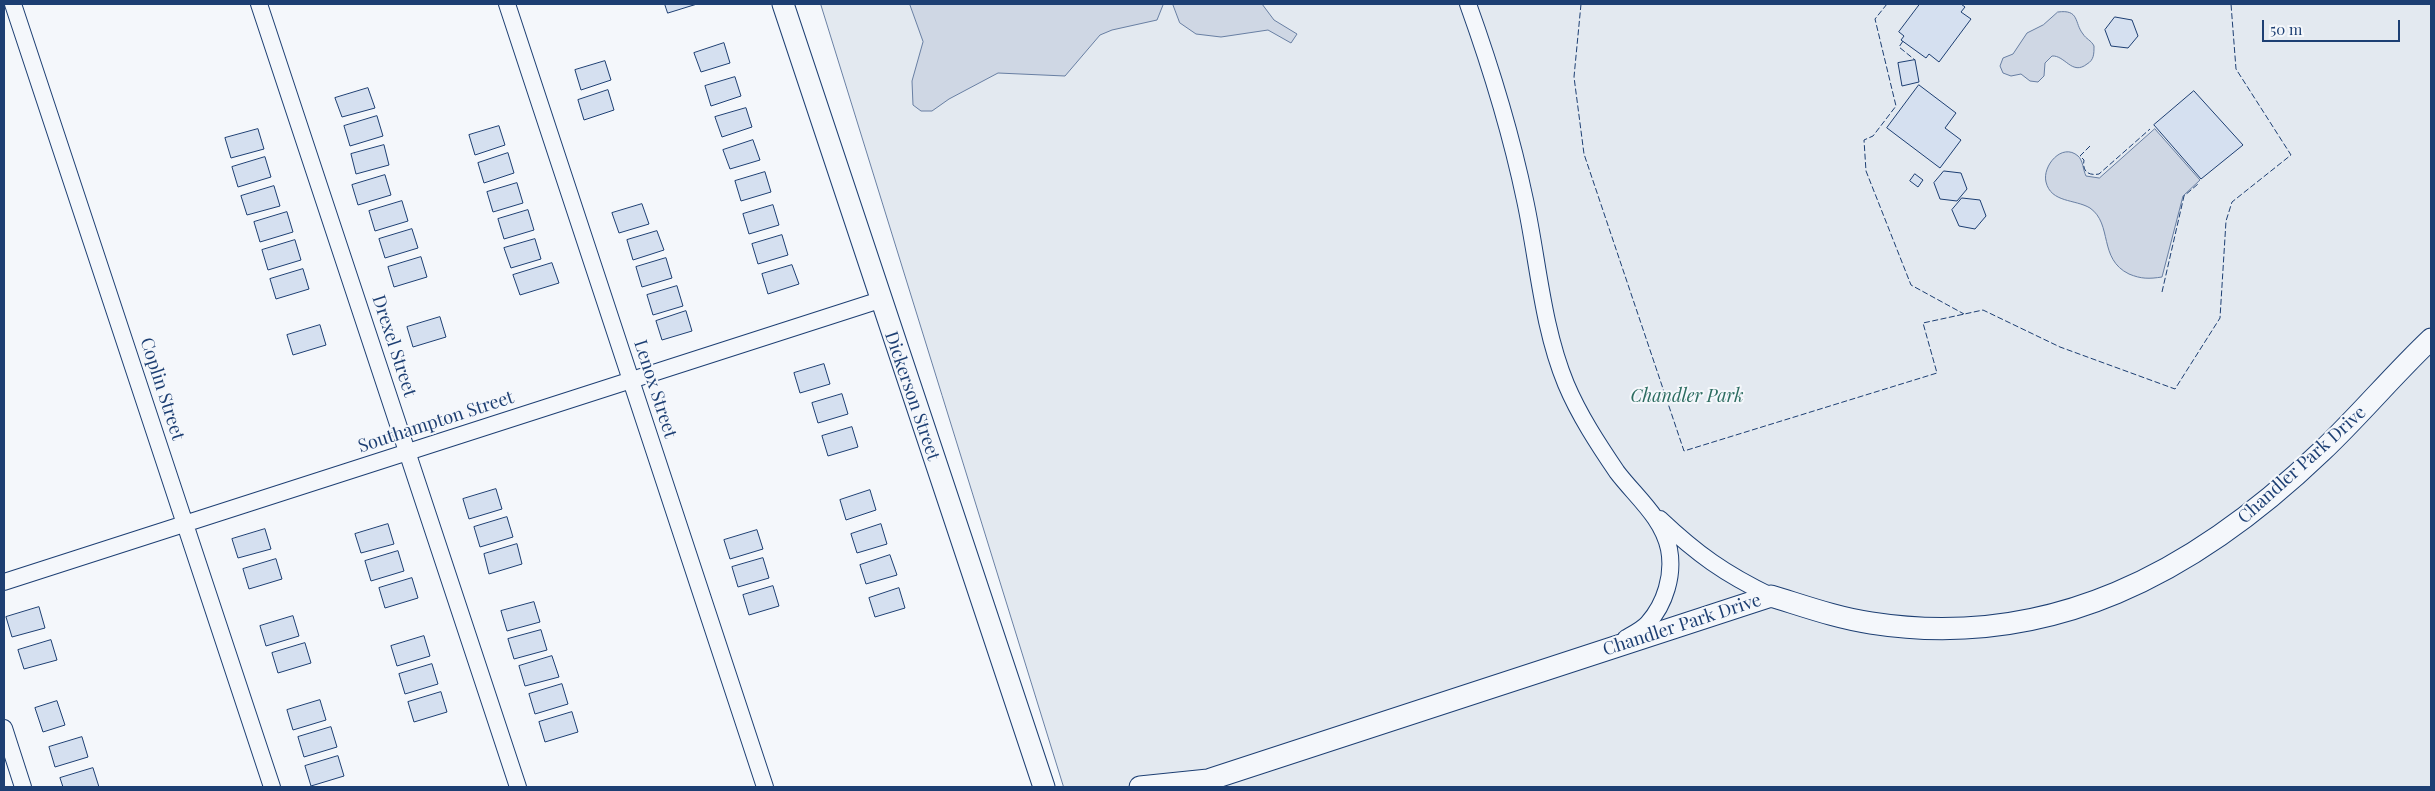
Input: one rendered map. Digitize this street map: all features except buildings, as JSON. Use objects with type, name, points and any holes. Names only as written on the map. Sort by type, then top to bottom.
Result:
[{"type":"street","name":"Coplin Street","points":[[13,4],[272,787]]},
{"type":"street","name":"Drexel Street","points":[[259,4],[518,787]]},
{"type":"street","name":"Lenox Street","points":[[507,4],[765,787]]},
{"type":"street","name":"Dickerson Street","points":[[783,4],[880,300],[1044,787]]},
{"type":"street","points":[[1468,4],[1513,148],[1548,324],[1565,383],[1597,441],[1618,473],[1651,511],[1679,539],[1705,560],[1734,578],[1771,596]]},
{"type":"street","name":"Southampton Street","points":[[4,582],[880,300]]},
{"type":"street","name":"Chandler Park Drive","points":[[1140,787],[1202,783],[1771,596],[1870,623],[1946,629],[1994,626],[2036,619],[2076,608],[2126,590],[2176,565],[2210,544],[2277,492],[2322,451],[2431,339]]},
{"type":"street","points":[[1610,648],[1647,624],[1659,608],[1667,590],[1670,570],[1669,550],[1663,531],[1651,511]]},
{"type":"street","points":[[4,728],[23,787]]},
{"type":"green space","name":"Chandler Park","points":[[821,4],[2431,4],[2431,787],[1064,787]]},
{"type":"shaded area","points":[[910,4],[1163,5],[1157,20],[1112,30],[1100,35],[1065,76],[998,73],[949,99],[932,111],[921,111],[913,105],[912,81],[923,42]]},
{"type":"shaded area","points":[[1173,4],[1262,4],[1274,20],[1297,34],[1291,43],[1268,30],[1221,37],[1196,34],[1180,23]]},
{"type":"shaded area","points":[[2058,12],[2073,15],[2080,30],[2094,46],[2094,54],[2091,61],[2077,68],[2052,56],[2045,63],[2044,76],[2038,82],[2030,81],[2021,74],[2011,76],[2003,73],[2000,66],[2003,58],[2013,54],[2027,33],[2043,25]]},
{"type":"shaded area","points":[[2155,129],[2200,180],[2183,196],[2162,277],[2145,278],[2129,274],[2119,268],[2109,251],[2097,215],[2084,205],[2064,200],[2053,194],[2046,182],[2046,176],[2047,169],[2054,158],[2066,152],[2072,152],[2080,158],[2086,176],[2099,178]]},
{"type":"fence","points":[[1581,4],[1574,77],[1584,154],[1684,451],[1937,373],[1923,323],[1983,310],[2060,347],[2175,389],[2220,318],[2226,221],[2232,202],[2291,155],[2236,69],[2231,4]]},
{"type":"fence","points":[[1887,4],[1875,19],[1896,106],[1873,136],[1864,140],[1866,171],[1911,285],[1964,314]]},
{"type":"fence","points":[[1903,41],[1899,47],[1915,60]]},
{"type":"fence","points":[[2090,146],[2080,156],[2084,160],[2084,167],[2087,172],[2099,174],[2150,129]]},
{"type":"fence","points":[[2162,292],[2184,196],[2198,184]]}]
